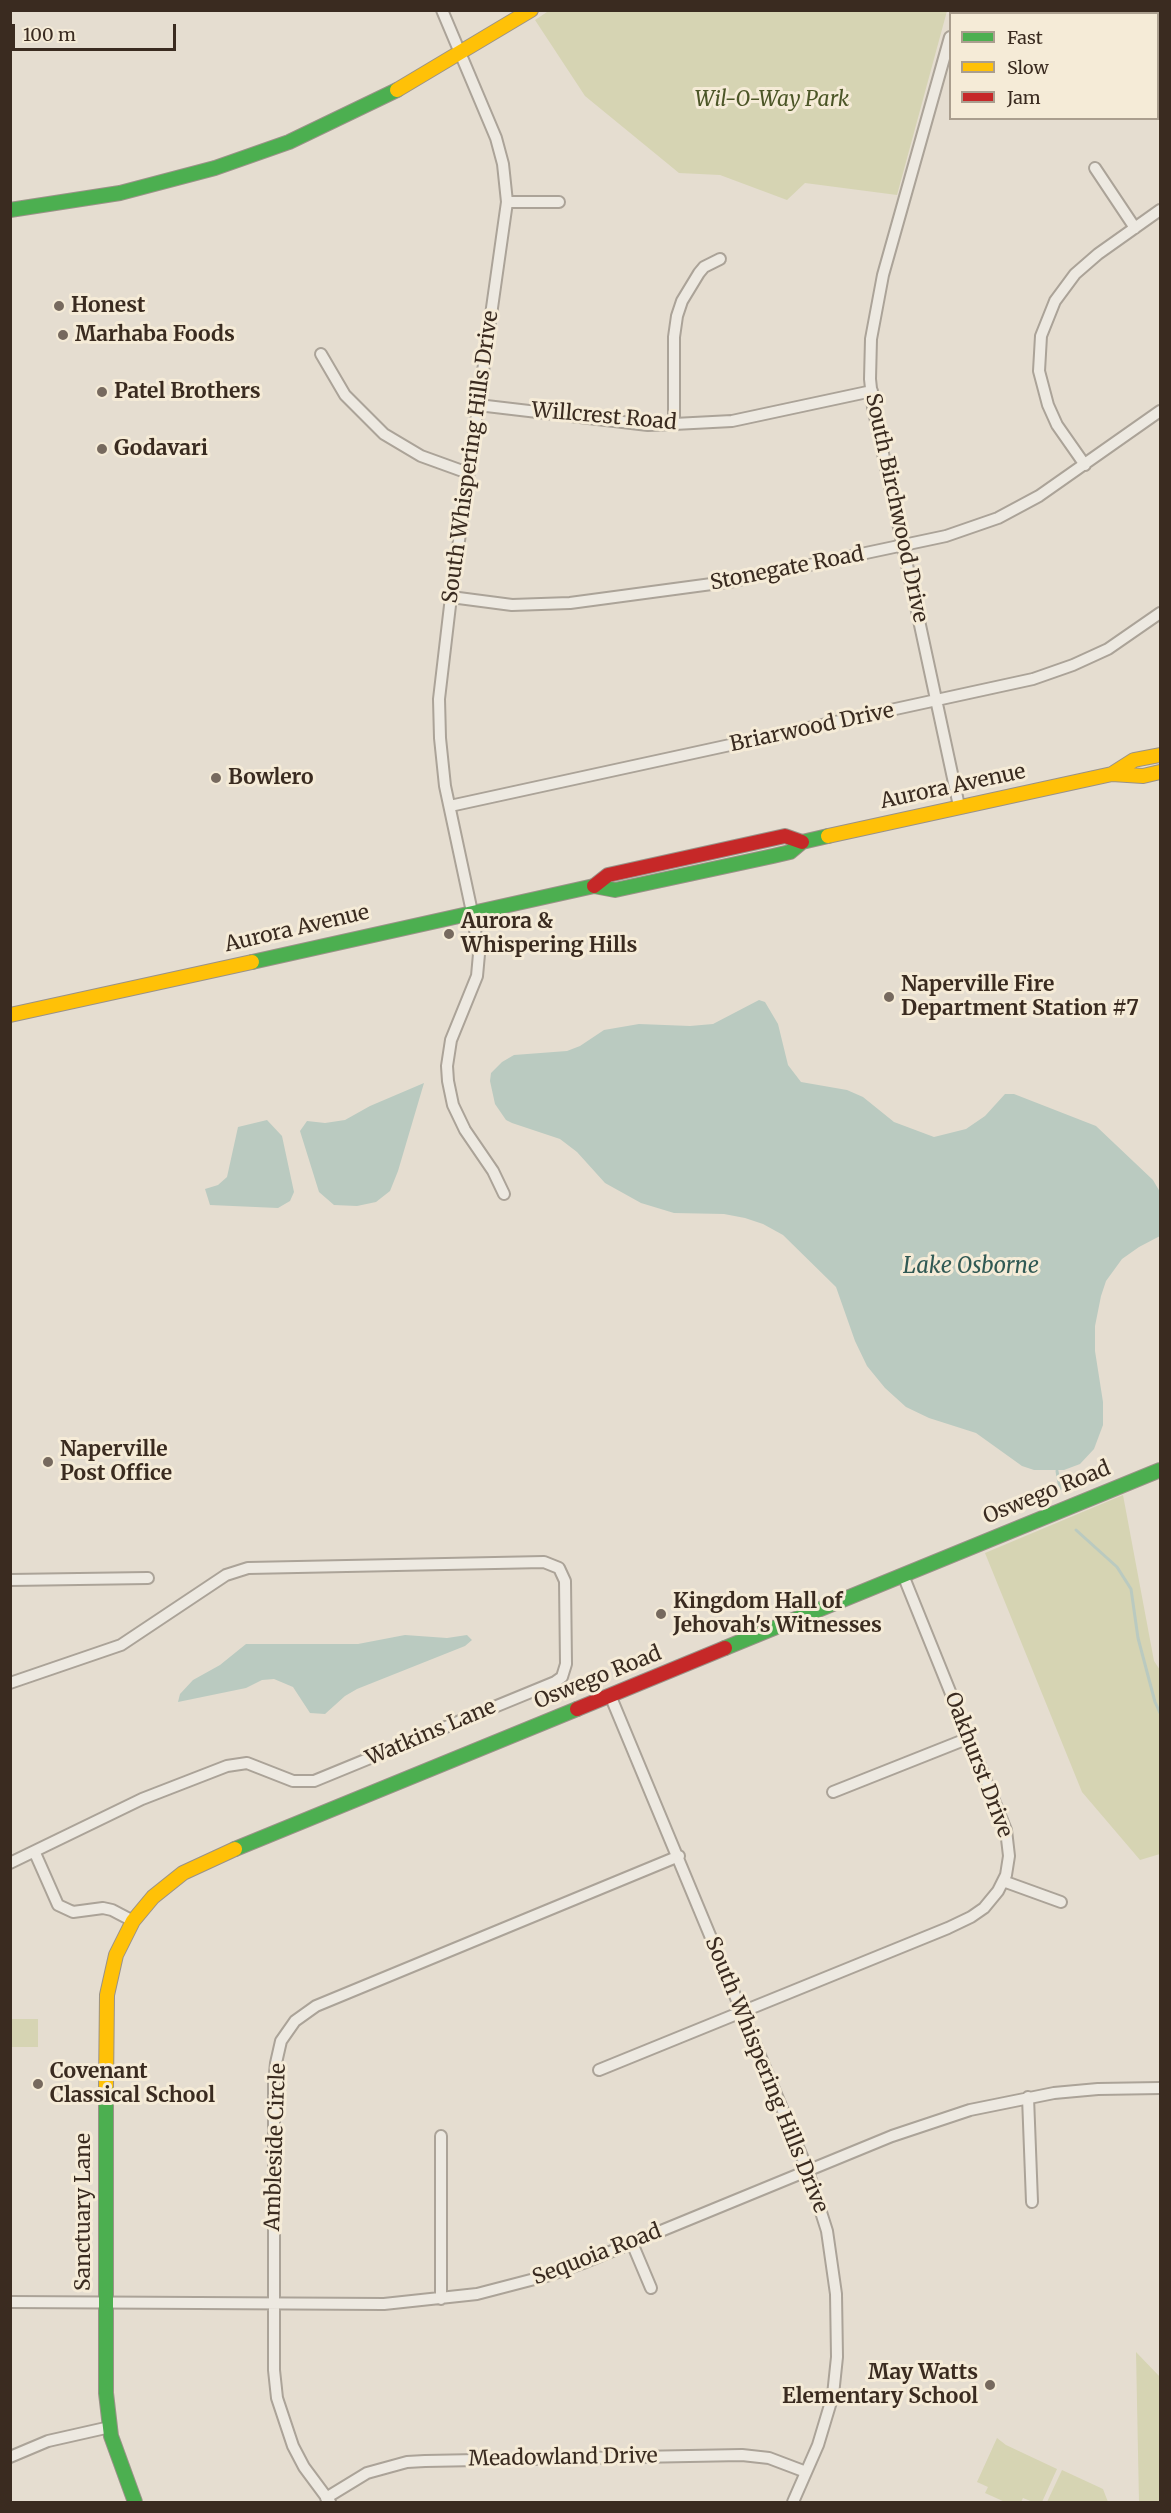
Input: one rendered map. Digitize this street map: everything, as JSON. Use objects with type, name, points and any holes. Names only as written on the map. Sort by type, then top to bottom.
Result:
[{"type":"street","name":"South Whispering Hills Drive","points":[[442,10],[496,138],[503,164],[507,202],[451,597],[439,699],[440,738],[450,806],[478,941],[479,967],[451,1040],[447,1066],[448,1081],[453,1105],[465,1130],[493,1171],[504,1194]]},
{"type":"street","points":[[10,210],[120,194],[251,156],[351,114],[412,82],[531,10]]},
{"type":"street","name":"South Birchwood Drive","points":[[949,44],[875,308],[871,339],[872,391],[959,806]]},
{"type":"street","points":[[1095,168],[1135,228]]},
{"type":"street","points":[[507,202],[559,202]]},
{"type":"street","points":[[1085,465],[1058,425],[1048,405],[1039,371],[1041,336],[1055,301],[1075,274],[1161,210]]},
{"type":"street","points":[[674,424],[674,337],[677,316],[682,301],[699,273],[704,267],[720,259]]},
{"type":"street","points":[[321,354],[345,396],[384,434],[421,456],[468,474]]},
{"type":"street","name":"Willcrest Road","points":[[478,405],[648,425],[732,421],[872,391]]},
{"type":"street","name":"Stonegate Road","points":[[451,597],[512,605],[570,603],[734,581],[946,536],[998,518],[1040,496],[1161,411]]},
{"type":"street","name":"Briarwood Drive","points":[[450,806],[1033,679],[1064,669],[1108,649],[1161,614]]},
{"type":"street","name":"Aurora Avenue","points":[[1112,774],[1134,760],[1161,755]]},
{"type":"street","name":"Aurora Avenue","points":[[10,1015],[594,886],[608,875],[784,836],[802,842],[1112,774],[1143,776],[1161,772]]},
{"type":"street","name":"Oswego Road","points":[[133,1921],[168,1884],[200,1864],[1161,1470]]},
{"type":"street","name":"Watkins Lane","points":[[10,1683],[121,1645],[226,1575],[248,1568],[544,1562],[559,1568],[566,1581],[566,1664],[562,1677],[555,1682],[314,1781],[293,1781],[248,1763],[227,1766],[141,1799],[35,1853],[10,1863]]},
{"type":"street","name":"Oakhurst Drive","points":[[599,2070],[971,1917],[984,1908],[1003,1881],[1009,1856],[1006,1830],[903,1575]]},
{"type":"street","points":[[10,1580],[148,1578]]},
{"type":"street","name":"South Whispering Hills Drive","points":[[610,1695],[808,2171],[819,2199],[832,2251],[836,2294],[837,2357],[830,2409],[818,2445],[793,2502]]},
{"type":"street","points":[[833,1792],[969,1738]]},
{"type":"street","points":[[35,1853],[58,1905],[73,1911],[103,1908],[133,1921]]},
{"type":"street","name":"Ambleside Circle","points":[[328,2500],[304,2467],[285,2427],[277,2398],[274,2370],[272,2304],[274,2083],[278,2052],[288,2029],[304,2014],[333,1999],[679,1857]]},
{"type":"street","points":[[1003,1881],[1061,1902]]},
{"type":"street","name":"Sanctuary Lane","points":[[133,1921],[116,1955],[107,1995],[105,2381],[110,2427],[124,2475],[135,2502]]},
{"type":"street","name":"Sequoia Road","points":[[10,2302],[384,2304],[441,2299],[497,2290],[550,2275],[922,2125],[970,2110],[1028,2097],[1098,2089],[1161,2088]]},
{"type":"street","points":[[1028,2097],[1032,2202]]},
{"type":"street","points":[[441,2136],[441,2299]]},
{"type":"street","points":[[632,2243],[651,2288]]},
{"type":"street","points":[[10,2457],[48,2441],[110,2427]]},
{"type":"street","name":"Meadowland Drive","points":[[328,2500],[367,2473],[396,2464],[425,2461],[742,2455],[769,2458],[806,2472]]},
{"type":"green space","name":"Wil-O-Way Park","points":[[550,10],[947,11],[897,195],[805,183],[787,200],[720,175],[679,173],[585,96],[535,20]]},
{"type":"green space","points":[[1123,1495],[1154,1661],[1160,1670],[1160,1854],[1140,1860],[1082,1792],[985,1553]]},
{"type":"green space","points":[[11,2019],[38,2019],[38,2047],[11,2047]]},
{"type":"green space","points":[[1136,2352],[1160,2377],[1160,2502],[1139,2502]]},
{"type":"green space","points":[[997,2438],[1006,2445],[1057,2469],[1042,2502],[1033,2502],[1023,2498],[1021,2502],[1005,2502],[985,2493],[988,2487],[977,2482]]},
{"type":"green space","points":[[1062,2470],[1103,2489],[1108,2502],[1047,2502]]},
{"type":"water","name":"Lake Osborne","points":[[759,1000],[765,1002],[778,1024],[788,1065],[801,1082],[847,1090],[863,1097],[894,1122],[934,1137],[966,1129],[985,1116],[1005,1094],[1014,1094],[1096,1126],[1153,1180],[1160,1192],[1160,1236],[1122,1259],[1106,1281],[1101,1296],[1095,1326],[1095,1351],[1103,1402],[1103,1425],[1094,1449],[1080,1464],[1064,1470],[1034,1470],[1022,1466],[976,1433],[929,1418],[906,1407],[885,1388],[867,1366],[855,1341],[836,1287],[783,1235],[763,1224],[745,1218],[724,1214],[674,1213],[641,1203],[605,1183],[577,1152],[560,1139],[506,1120],[495,1104],[490,1081],[491,1073],[502,1062],[514,1055],[567,1051],[580,1046],[604,1030],[639,1024],[690,1026],[713,1024]]},
{"type":"water","points":[[424,1083],[390,1191],[376,1202],[357,1206],[334,1205],[319,1192],[300,1131],[307,1121],[325,1123],[345,1120],[370,1106]]},
{"type":"water","points":[[267,1120],[282,1136],[294,1192],[290,1201],[278,1208],[210,1205],[205,1189],[218,1185],[227,1177],[238,1127]]},
{"type":"water","points":[[405,1635],[447,1638],[467,1635],[472,1640],[465,1646],[357,1689],[345,1696],[325,1714],[310,1713],[293,1687],[274,1679],[262,1680],[246,1688],[178,1702],[180,1694],[193,1680],[220,1665],[246,1644],[358,1644]]},
{"type":"waterway","points":[[1057,1471],[1060,1489]]},
{"type":"waterway","points":[[1076,1530],[1117,1567],[1131,1589],[1138,1638],[1160,1713]]},
{"type":"traffic: fast","points":[[10,210],[120,193],[215,168],[289,142],[397,90]]},
{"type":"traffic: fast","points":[[252,962],[594,886],[615,890],[773,856],[790,852],[802,842],[828,836]]},
{"type":"traffic: fast","points":[[725,1648],[1160,1470]]},
{"type":"traffic: fast","points":[[235,1849],[577,1709]]},
{"type":"traffic: fast","points":[[106,2086],[106,2393],[111,2436],[135,2502]]},
{"type":"traffic: slow","points":[[397,90],[531,10]]},
{"type":"traffic: slow","points":[[1112,774],[1134,760],[1160,755]]},
{"type":"traffic: slow","points":[[828,836],[1112,774],[1143,776],[1160,772]]},
{"type":"traffic: slow","points":[[10,1015],[252,962]]},
{"type":"traffic: slow","points":[[106,2086],[107,1995],[116,1955],[133,1921],[153,1897],[183,1873],[235,1849]]},
{"type":"traffic: jam","points":[[594,886],[608,875],[785,836],[802,842]]},
{"type":"traffic: jam","points":[[577,1709],[725,1648]]},
{"type":"place","name":"Honest","points":[[59,306]]},
{"type":"place","name":"Marhaba Foods","points":[[63,335]]},
{"type":"place","name":"Patel Brothers","points":[[102,392]]},
{"type":"place","name":"Godavari","points":[[102,449]]},
{"type":"place","name":"Bowlero","points":[[216,778]]},
{"type":"place","name":"Aurora & Whispering Hills","points":[[449,934]]},
{"type":"place","name":"Naperville Fire Department Station #7","points":[[889,997]]},
{"type":"place","name":"Naperville Post Office","points":[[48,1462]]},
{"type":"place","name":"Kingdom Hall of Jehovah's Witnesses","points":[[661,1614]]},
{"type":"place","name":"Covenant Classical School","points":[[38,2084]]},
{"type":"place","name":"May Watts Elementary School","points":[[990,2385]]}]
